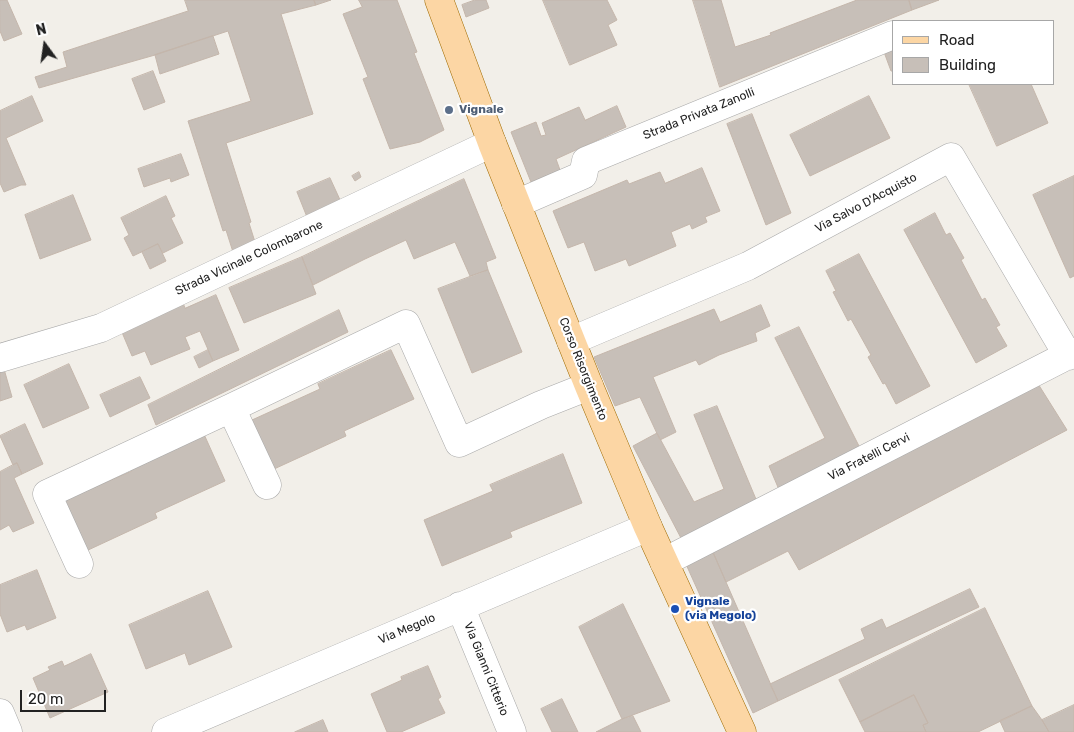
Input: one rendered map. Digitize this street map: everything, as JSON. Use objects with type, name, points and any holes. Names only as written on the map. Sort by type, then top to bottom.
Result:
[{"type":"main road","name":"Corso Risorgimento","points":[[439,0],[492,143],[589,386],[648,527],[742,732]]},
{"type":"street","name":"Strada Privata Zanolli","points":[[516,204],[583,175],[586,161],[892,35]]},
{"type":"street","name":"Strada Vicinale Colombarone","points":[[0,358],[101,328],[492,143]]},
{"type":"street","name":"Via Salvo D'Acquisto","points":[[571,341],[748,266],[951,157],[1071,354]]},
{"type":"street","points":[[79,564],[47,494],[406,324],[459,443],[541,405],[589,386]]},
{"type":"street","name":"Via Fratelli Cervi","points":[[664,562],[1071,354]]},
{"type":"street","points":[[231,408],[267,485]]},
{"type":"street","name":"Via Megolo","points":[[166,732],[648,527]]},
{"type":"street","name":"Via Gianni Citterio","points":[[460,606],[512,732]]},
{"type":"street","points":[[0,713],[8,732]]},
{"type":"building","points":[[0,0],[7,0],[22,34],[4,41],[0,31]]},
{"type":"building","points":[[185,0],[314,0],[316,5],[281,14],[313,114],[226,143],[251,222],[249,223],[255,242],[233,252],[226,230],[223,231],[188,121],[251,101],[228,31],[155,55],[39,88],[35,77],[67,67],[63,52],[188,11]]},
{"type":"building","points":[[314,0],[331,0],[316,5]]},
{"type":"building","points":[[359,0],[397,0],[417,52],[414,53],[444,130],[420,142],[390,149],[363,79],[368,77],[343,14],[362,7]]},
{"type":"building","points":[[475,0],[486,0],[489,8],[466,17],[462,5]]},
{"type":"building","points":[[543,0],[607,0],[617,20],[608,25],[617,45],[570,65]]},
{"type":"building","points":[[693,0],[721,0],[735,47],[771,35],[770,33],[857,0],[909,0],[912,10],[720,87]]},
{"type":"building","points":[[909,0],[939,0],[912,10]]},
{"type":"building","points":[[213,36],[219,54],[160,74],[155,55]]},
{"type":"building","points":[[892,48],[892,71],[891,71],[884,52]]},
{"type":"building","points":[[153,71],[165,102],[144,110],[132,79]]},
{"type":"building","points":[[969,85],[1031,85],[1048,123],[997,146]]},
{"type":"building","points":[[32,96],[43,121],[6,138],[26,185],[21,185],[4,192],[0,183],[0,111]]},
{"type":"building","points":[[869,96],[890,138],[810,176],[790,135]]},
{"type":"building","points":[[617,106],[626,127],[556,159],[560,170],[531,182],[511,132],[536,122],[541,136],[546,135],[542,123],[579,107],[585,120]]},
{"type":"building","points":[[752,114],[791,213],[766,225],[727,124]]},
{"type":"building","points":[[181,154],[189,175],[171,182],[170,178],[144,187],[138,169]]},
{"type":"building","points":[[702,168],[720,211],[705,217],[707,222],[692,229],[690,224],[671,232],[676,246],[629,266],[626,259],[595,271],[584,242],[568,248],[553,211],[627,180],[629,184],[660,172],[665,183]]},
{"type":"building","points":[[359,172],[361,177],[355,181],[352,176]]},
{"type":"building","points":[[1074,176],[1074,276],[1070,278],[1033,195]]},
{"type":"building","points":[[330,178],[341,202],[307,217],[297,192]]},
{"type":"building","points":[[464,179],[496,258],[486,262],[488,270],[470,276],[455,242],[414,259],[406,240],[313,285],[302,257]]},
{"type":"building","points":[[73,195],[91,240],[40,259],[25,215]]},
{"type":"building","points":[[166,196],[175,216],[171,218],[183,243],[163,253],[158,244],[133,256],[124,238],[129,235],[121,218]]},
{"type":"building","points":[[935,213],[946,235],[950,233],[964,258],[961,260],[982,300],[985,298],[1000,325],[996,327],[1007,346],[976,363],[904,230]]},
{"type":"building","points":[[158,244],[166,261],[150,269],[142,252]]},
{"type":"building","points":[[859,254],[930,386],[896,404],[868,357],[871,355],[851,319],[848,321],[833,292],[836,291],[826,271]]},
{"type":"building","points":[[302,257],[316,294],[244,323],[229,288]]},
{"type":"building","points":[[488,270],[522,352],[472,373],[438,289]]},
{"type":"building","points":[[216,295],[239,350],[213,361],[200,331],[185,337],[190,349],[151,365],[145,351],[132,356],[121,330],[183,303],[185,308]]},
{"type":"building","points":[[761,305],[770,326],[755,333],[757,341],[719,355],[699,365],[696,360],[653,377],[676,432],[660,440],[640,397],[615,406],[594,357],[714,309],[720,322]]},
{"type":"building","points":[[339,310],[348,332],[156,425],[148,405]]},
{"type":"building","points":[[799,327],[861,450],[780,492],[769,466],[825,438],[775,338]]},
{"type":"building","points":[[208,350],[213,361],[199,368],[194,357]]},
{"type":"building","points":[[391,350],[414,399],[344,431],[346,436],[274,469],[252,420],[320,389],[318,384]]},
{"type":"building","points":[[69,364],[89,408],[43,428],[24,385]]},
{"type":"building","points":[[4,369],[12,397],[0,401],[0,370]]},
{"type":"building","points":[[140,377],[150,398],[110,417],[100,395]]},
{"type":"building","points":[[1035,379],[1067,430],[799,570],[788,551],[726,582],[712,550]]},
{"type":"building","points":[[717,406],[758,504],[682,540],[633,446],[657,433],[694,502],[724,489],[694,415]]},
{"type":"building","points":[[25,424],[43,464],[22,474],[17,463],[13,465],[0,436]]},
{"type":"building","points":[[203,432],[225,481],[155,513],[157,518],[86,551],[63,501],[132,471],[129,466]]},
{"type":"building","points":[[563,454],[582,503],[510,532],[512,537],[442,566],[424,520],[493,491],[490,485]]},
{"type":"building","points":[[17,463],[22,474],[14,478],[34,523],[13,532],[9,525],[0,530],[0,472]]},
{"type":"building","points":[[712,550],[778,701],[753,713],[685,562]]},
{"type":"building","points":[[37,570],[56,618],[27,630],[25,625],[7,632],[0,614],[0,585]]},
{"type":"building","points":[[970,589],[979,607],[778,701],[770,684],[865,639],[861,629],[882,619],[886,628]]},
{"type":"building","points":[[208,591],[232,647],[189,665],[185,653],[146,669],[129,625]]},
{"type":"building","points":[[623,604],[670,701],[622,719],[579,627]]},
{"type":"building","points":[[985,608],[1032,706],[978,732],[926,732],[923,725],[928,723],[914,695],[860,722],[839,680]]},
{"type":"building","points":[[91,654],[108,692],[50,718],[33,678],[50,670],[48,667],[62,661],[64,666]]},
{"type":"building","points":[[428,666],[441,697],[438,699],[445,713],[401,732],[387,732],[371,694],[402,680],[401,677]]},
{"type":"building","points":[[914,695],[928,723],[923,725],[926,732],[865,732],[860,722]]},
{"type":"building","points":[[562,699],[578,732],[552,732],[541,709]]},
{"type":"building","points":[[1074,705],[1074,732],[1049,732],[1042,720]]},
{"type":"building","points":[[1032,706],[1049,732],[1005,732],[1000,721]]},
{"type":"building","points":[[633,716],[641,732],[596,732],[622,719]]},
{"type":"building","points":[[323,720],[328,732],[295,732]]},
{"type":"place","name":"Vignale","points":[[449,110]]},
{"type":"place","name":"Vignale (via Megolo)","points":[[675,609]]}]
